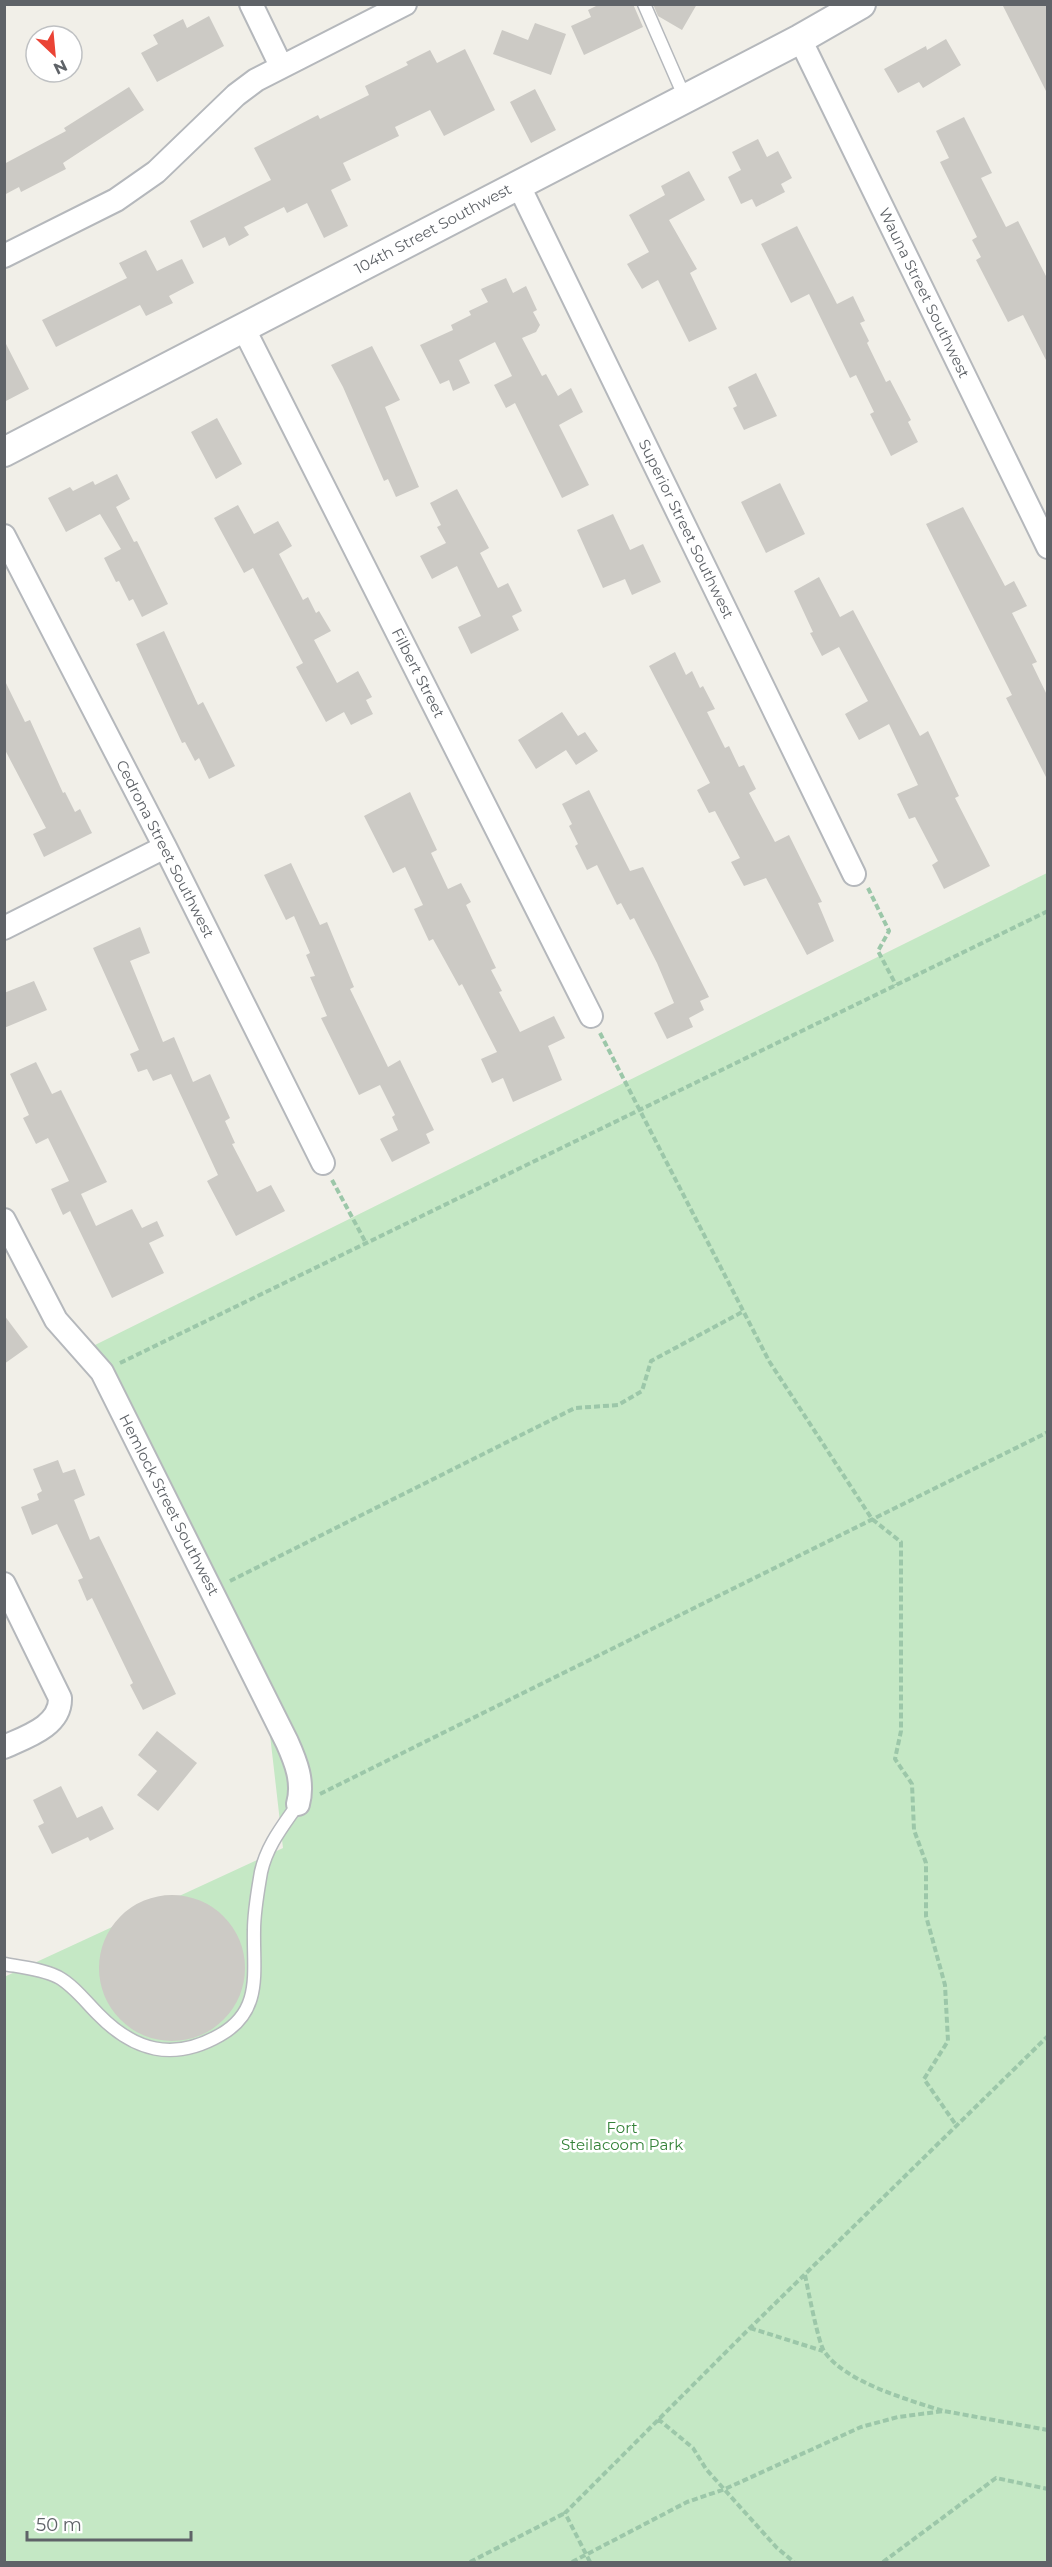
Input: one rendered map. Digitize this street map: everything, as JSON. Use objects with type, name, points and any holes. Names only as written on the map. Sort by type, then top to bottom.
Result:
[{"type":"street","points":[[251,4],[281,66]]},
{"type":"street","points":[[4,256],[116,200],[156,172],[236,95],[281,66],[405,4]]},
{"type":"street","name":"104th Street Southwest","points":[[4,452],[800,39],[861,4]]},
{"type":"street","name":"Wauna Street Southwest","points":[[800,39],[1047,547]]},
{"type":"street","name":"Superior Street Southwest","points":[[518,184],[854,874]]},
{"type":"street","name":"Filbert Street","points":[[244,329],[591,1016]]},
{"type":"street","name":"Cedrona Street Southwest","points":[[4,536],[165,847],[323,1163]]},
{"type":"street","points":[[4,928],[165,847]]},
{"type":"street","name":"Hemlock Street Southwest","points":[[4,1220],[56,1320],[102,1372],[287,1742],[300,1777],[301,1794],[298,1804]]},
{"type":"street","points":[[4,1584],[60,1698],[60,1705],[52,1721],[35,1733],[4,1747]]},
{"type":"lane","points":[[644,4],[685,98]]},
{"type":"lane","points":[[4,1964],[30,1968],[57,1977],[130,2041],[156,2051],[188,2049],[235,2027],[247,2009],[255,1986],[254,1928],[262,1870],[270,1844],[298,1804]]},
{"type":"path","points":[[854,874],[864,878],[889,931],[878,951],[896,985]]},
{"type":"path","points":[[102,1372],[1047,911]]},
{"type":"path","points":[[591,1016],[769,1361],[872,1519],[901,1542],[901,1731],[895,1759],[912,1784],[914,1830],[926,1863],[926,1916],[945,1985],[948,2041],[924,2079],[956,2125]]},
{"type":"path","points":[[323,1163],[366,1244]]},
{"type":"path","points":[[224,1584],[575,1408],[618,1405],[642,1391],[651,1361],[744,1311]]},
{"type":"path","points":[[298,1804],[1047,1432]]},
{"type":"path","points":[[470,2562],[566,2513],[658,2419],[1047,2036]]},
{"type":"path","points":[[805,2274],[823,2351]]},
{"type":"path","points":[[750,2328],[823,2351],[846,2372],[868,2384],[945,2411],[1047,2430]]},
{"type":"path","points":[[572,2562],[687,2502],[725,2489],[861,2427],[898,2417],[945,2411]]},
{"type":"path","points":[[658,2419],[693,2448],[706,2469],[777,2548],[794,2562]]},
{"type":"path","points":[[883,2562],[996,2478],[1047,2489]]},
{"type":"path","points":[[566,2513],[590,2562]]},
{"type":"green space","name":"Fort Steilacoom Park","points":[[1047,873],[1047,2562],[5,2562],[4,1977],[283,1848],[266,1700],[93,1346]]},
{"type":"building","points":[[600,4],[633,4],[643,27],[584,55],[571,26],[591,17],[588,10]]},
{"type":"building","points":[[653,4],[697,4],[682,30],[658,16]]},
{"type":"building","points":[[1002,4],[1047,4],[1047,93]]},
{"type":"building","points":[[209,16],[224,46],[157,82],[141,53],[158,44],[153,35],[183,19],[187,28]]},
{"type":"building","points":[[535,23],[566,34],[551,75],[493,54],[502,30],[528,40]]},
{"type":"building","points":[[946,39],[961,65],[923,88],[919,82],[898,93],[884,69],[926,46],[927,50]]},
{"type":"building","points":[[465,49],[495,110],[444,136],[430,110],[395,127],[399,136],[343,163],[351,180],[331,190],[348,226],[324,238],[307,203],[287,213],[284,207],[244,227],[249,235],[229,246],[225,237],[203,248],[190,221],[271,180],[254,148],[318,115],[320,119],[369,95],[365,86],[408,65],[406,62],[430,50],[437,63]]},
{"type":"building","points":[[129,87],[144,110],[63,163],[66,169],[21,192],[19,187],[4,195],[4,164],[66,131],[64,128]]},
{"type":"building","points":[[535,89],[556,130],[531,143],[510,102]]},
{"type":"building","points":[[964,117],[992,173],[981,178],[1006,227],[1018,221],[1047,278],[1047,362],[1023,315],[1008,322],[976,260],[981,257],[972,240],[977,237],[940,162],[949,158],[936,131]]},
{"type":"building","points":[[758,139],[767,157],[778,151],[792,178],[781,184],[785,192],[756,207],[752,199],[741,204],[728,177],[741,170],[732,152]]},
{"type":"building","points":[[689,171],[705,200],[669,220],[697,269],[690,273],[717,329],[689,342],[658,280],[642,289],[627,264],[649,252],[629,215],[665,195],[661,186]]},
{"type":"building","points":[[797,226],[837,304],[853,296],[865,321],[860,323],[869,341],[867,343],[886,382],[890,380],[911,420],[908,422],[918,442],[891,456],[870,414],[874,412],[856,375],[850,378],[809,294],[791,303],[761,244]]},
{"type":"building","points":[[146,250],[157,271],[182,259],[194,283],[169,296],[173,303],[146,316],[140,305],[56,347],[42,320],[127,278],[119,263]]},
{"type":"building","points":[[506,278],[513,293],[526,286],[537,310],[533,312],[540,325],[536,332],[522,338],[542,376],[546,374],[558,396],[571,388],[583,412],[559,425],[589,485],[562,498],[515,403],[506,408],[494,385],[512,376],[495,342],[459,360],[470,383],[453,391],[449,380],[440,384],[420,345],[453,330],[451,325],[471,315],[469,311],[488,302],[481,289]]},
{"type":"building","points":[[4,340],[29,389],[4,402]]},
{"type":"building","points":[[372,346],[400,400],[385,407],[419,487],[396,497],[388,479],[384,481],[331,365]]},
{"type":"building","points":[[756,373],[777,416],[744,430],[733,408],[737,406],[728,387]]},
{"type":"building","points":[[217,418],[242,464],[216,479],[191,432]]},
{"type":"building","points":[[117,474],[130,499],[116,507],[134,542],[137,541],[168,604],[142,617],[133,599],[129,601],[119,581],[116,582],[104,558],[121,549],[100,514],[66,532],[48,498],[70,487],[73,491],[93,481],[95,485]]},
{"type":"building","points":[[780,483],[805,534],[766,553],[741,502]]},
{"type":"building","points":[[457,489],[489,548],[480,553],[498,588],[508,583],[522,611],[512,616],[519,630],[471,654],[458,627],[481,616],[457,566],[432,579],[420,556],[446,543],[437,527],[441,525],[430,503]]},
{"type":"building","points":[[238,505],[254,534],[278,521],[292,546],[279,554],[303,600],[308,597],[316,613],[319,611],[331,631],[314,640],[337,683],[358,671],[372,697],[366,700],[373,714],[351,725],[344,712],[326,722],[296,667],[303,663],[253,568],[244,573],[214,518]]},
{"type":"building","points":[[963,507],[1005,586],[1014,581],[1027,606],[1012,613],[1037,662],[1032,664],[1047,695],[1047,779],[1006,698],[1012,695],[926,524]]},
{"type":"building","points":[[613,514],[630,550],[643,544],[661,582],[632,595],[625,579],[603,588],[577,530]]},
{"type":"building","points":[[819,577],[840,617],[853,610],[920,736],[928,731],[959,796],[955,798],[990,866],[944,889],[932,865],[938,861],[915,817],[909,819],[897,794],[918,785],[889,724],[859,740],[845,714],[868,701],[839,647],[822,656],[810,633],[813,632],[794,591]]},
{"type":"building","points":[[164,631],[198,705],[203,702],[235,766],[209,779],[199,758],[195,761],[185,742],[182,743],[136,644]]},
{"type":"building","points":[[675,652],[686,675],[692,671],[700,688],[703,686],[715,709],[707,712],[725,748],[729,746],[739,767],[744,765],[756,789],[749,793],[775,842],[789,835],[822,902],[818,903],[834,941],[807,955],[766,878],[744,886],[731,862],[740,858],[715,811],[709,813],[697,790],[710,783],[649,666]]},
{"type":"building","points":[[4,679],[25,722],[30,720],[63,793],[65,792],[75,812],[80,809],[92,833],[44,857],[33,834],[46,828],[4,748]]},
{"type":"building","points":[[562,712],[578,736],[585,732],[598,751],[576,765],[566,750],[536,769],[518,740]]},
{"type":"building","points":[[589,790],[630,871],[643,867],[709,997],[700,1001],[704,1010],[689,1018],[693,1027],[667,1039],[654,1013],[674,1003],[657,963],[634,918],[630,920],[621,903],[617,905],[597,865],[587,870],[575,846],[578,844],[569,826],[572,824],[562,804]]},
{"type":"building","points":[[410,792],[437,850],[431,853],[448,889],[461,883],[471,902],[466,905],[496,968],[491,970],[502,991],[499,992],[520,1032],[554,1016],[565,1038],[548,1046],[562,1080],[513,1102],[503,1078],[492,1083],[481,1059],[497,1052],[462,984],[459,986],[433,939],[429,941],[414,909],[423,905],[405,867],[393,873],[364,816]]},
{"type":"building","points":[[291,863],[320,925],[327,922],[354,987],[350,989],[388,1067],[400,1060],[434,1130],[426,1134],[430,1143],[392,1162],[380,1139],[398,1130],[392,1117],[395,1115],[380,1085],[359,1095],[321,1018],[327,1016],[310,977],[315,976],[306,955],[310,953],[294,916],[286,920],[264,875]]},
{"type":"building","points":[[140,927],[150,953],[130,961],[163,1042],[174,1037],[193,1082],[210,1074],[230,1118],[225,1121],[235,1143],[232,1144],[257,1192],[271,1185],[285,1211],[236,1236],[207,1181],[218,1175],[171,1074],[153,1081],[147,1069],[138,1072],[130,1054],[139,1050],[93,948]]},
{"type":"building","points":[[34,981],[47,1010],[4,1028],[4,993]]},
{"type":"building","points":[[36,1062],[52,1094],[61,1090],[107,1182],[81,1194],[96,1226],[132,1209],[142,1228],[157,1221],[164,1236],[149,1243],[164,1273],[112,1298],[70,1211],[63,1215],[51,1189],[69,1181],[48,1138],[36,1144],[23,1118],[29,1115],[10,1074]]},
{"type":"building","points":[[4,1315],[28,1347],[4,1364]]},
{"type":"building","points":[[58,1460],[63,1473],[75,1469],[85,1495],[74,1500],[90,1540],[99,1536],[176,1694],[143,1710],[130,1685],[133,1683],[92,1598],[87,1601],[78,1580],[83,1578],[57,1524],[32,1535],[21,1507],[39,1500],[37,1494],[42,1491],[33,1469]]},
{"type":"building","points":[[157,1731],[197,1763],[158,1811],[137,1795],[157,1771],[138,1755]]},
{"type":"building","points":[[61,1786],[77,1818],[102,1806],[114,1829],[90,1841],[88,1837],[52,1854],[38,1826],[44,1823],[33,1800]]},
{"type":"building","points":[[172,1895],[200,1901],[223,1917],[239,1940],[245,1968],[239,1996],[223,2019],[200,2035],[172,2041],[144,2035],[121,2019],[105,1996],[99,1968],[105,1940],[121,1917],[144,1901]]}]
